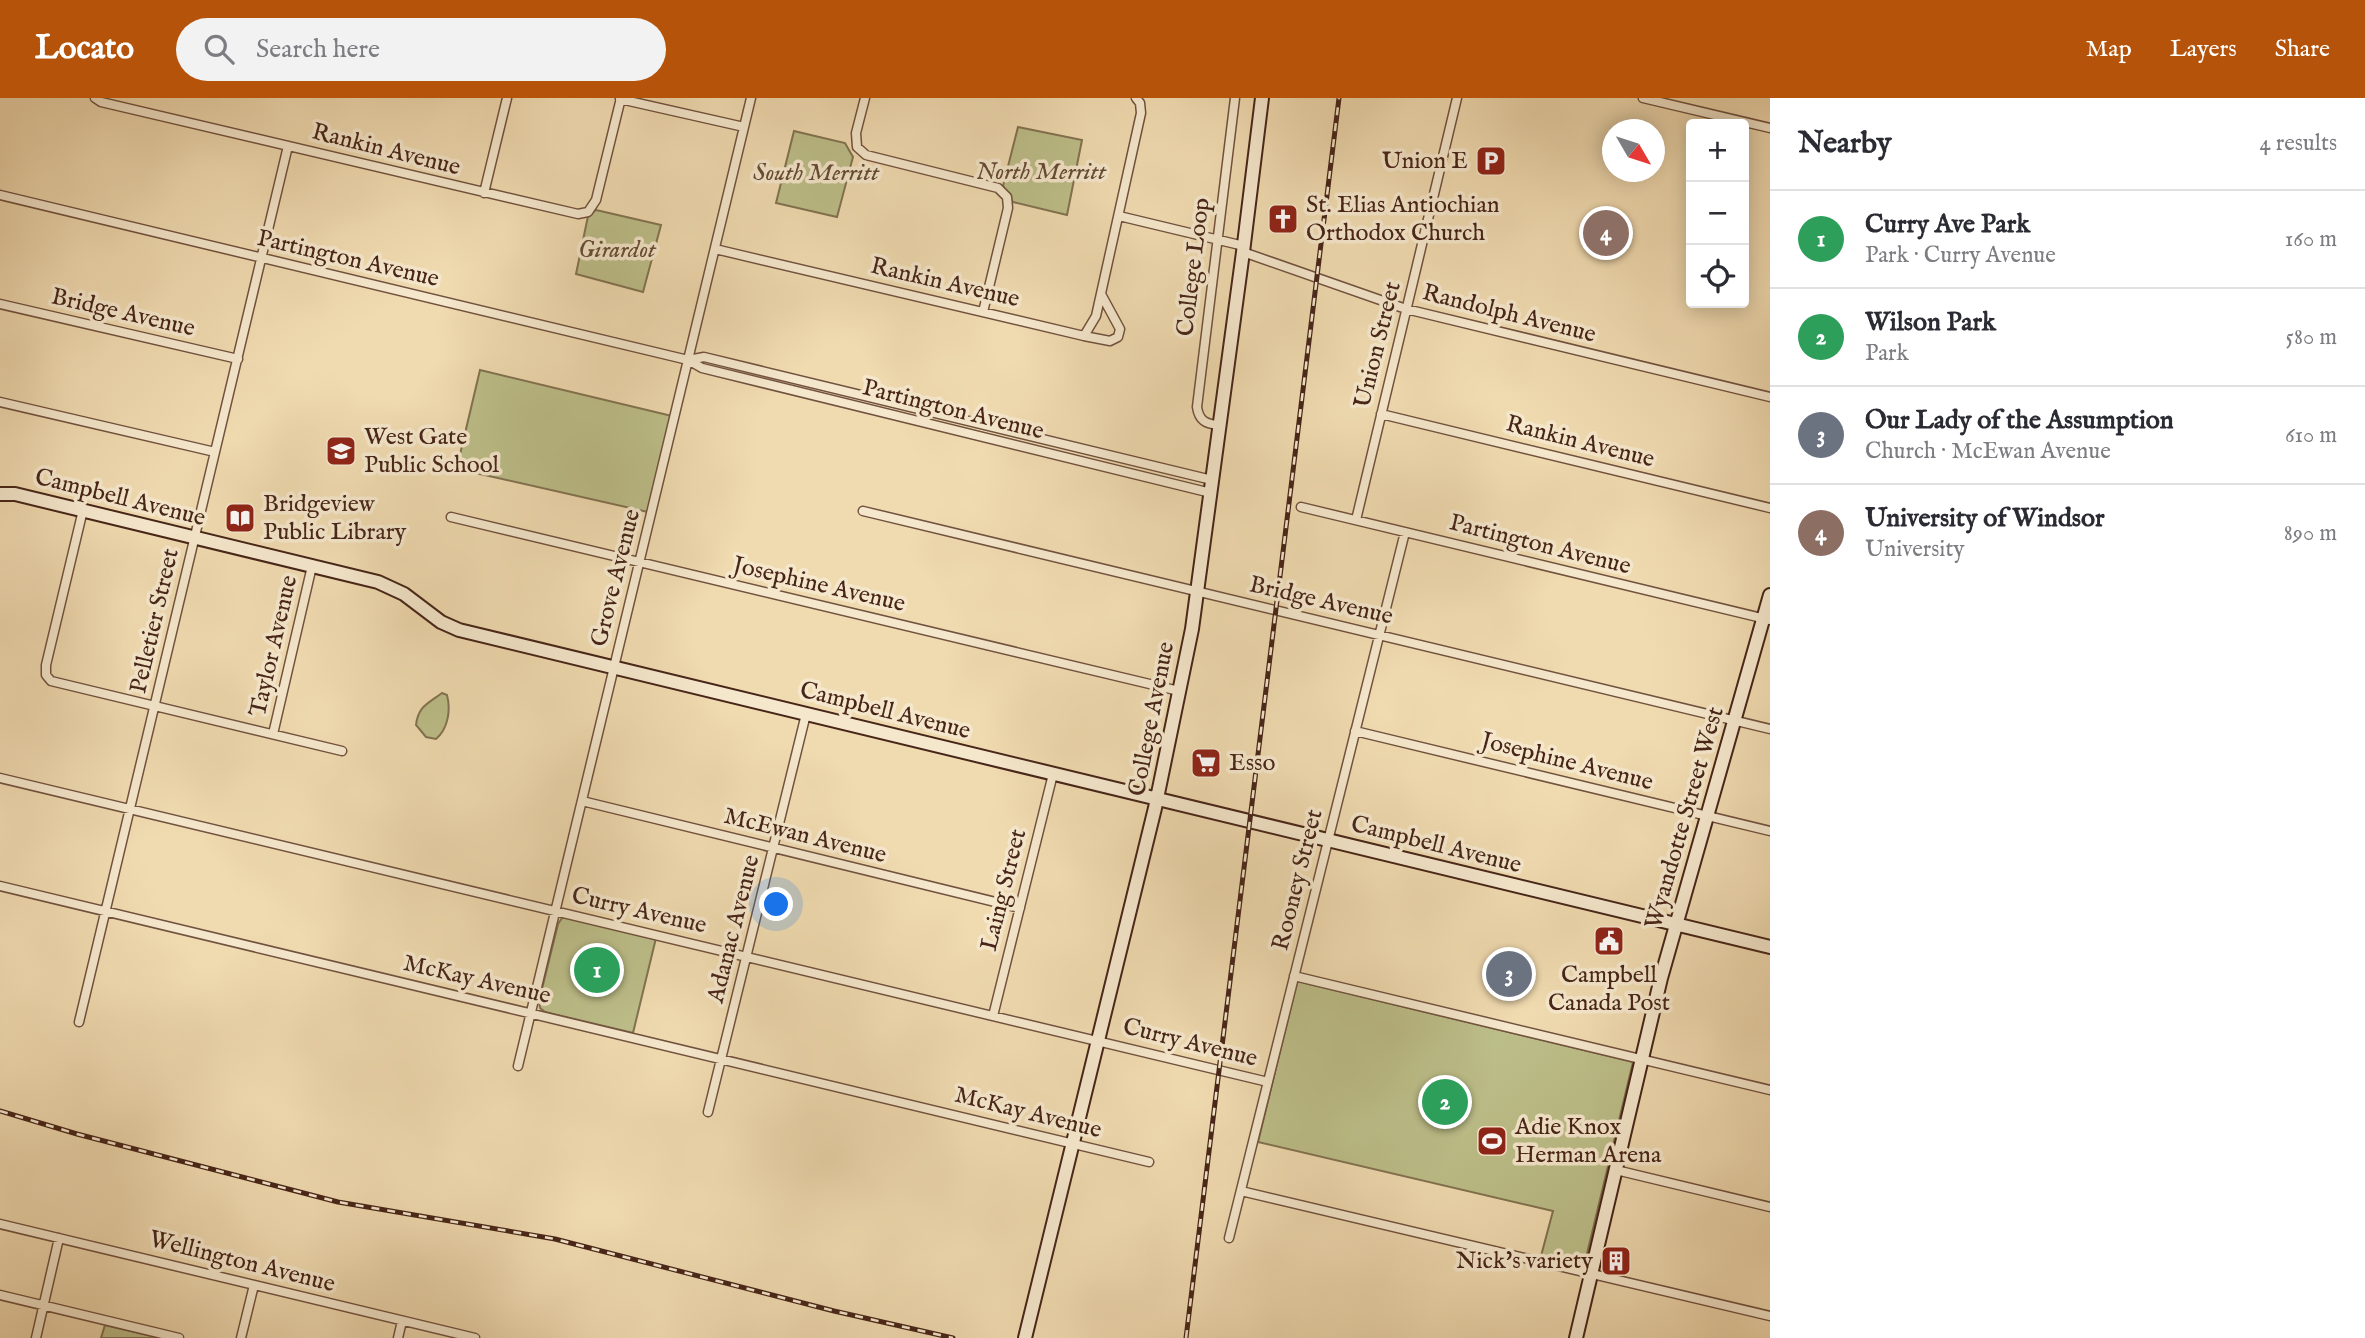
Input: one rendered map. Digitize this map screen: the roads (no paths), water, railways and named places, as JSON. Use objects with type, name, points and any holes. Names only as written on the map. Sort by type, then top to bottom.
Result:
[{"type":"street","name":"Rankin Avenue","points":[[95,98],[101,102],[570,214],[588,212],[596,200],[620,99]]},
{"type":"street","points":[[484,193],[507,98]]},
{"type":"street","name":"Grove Avenue","points":[[518,1066],[751,98]]},
{"type":"street","points":[[865,98],[856,133],[857,147],[866,155],[998,188],[1007,197],[1009,208],[983,312]]},
{"type":"street","name":"College Loop","points":[[1219,425],[1203,422],[1196,407],[1234,98]]},
{"type":"street","name":"College Avenue","points":[[1025,1335],[1157,799],[1198,592],[1262,98]]},
{"type":"street","name":"Union Street","points":[[1356,520],[1457,98]]},
{"type":"street","points":[[1643,98],[1770,128]]},
{"type":"street","points":[[620,99],[744,127]]},
{"type":"street","points":[[1084,336],[1096,316],[1119,216],[1141,113],[1138,100]]},
{"type":"street","name":"Pelletier Street","points":[[79,1022],[288,146]]},
{"type":"street","name":"Partington Avenue","points":[[0,195],[688,360],[702,368],[1212,486]]},
{"type":"street","name":"Randolph Avenue","points":[[1119,216],[1217,239],[1406,309],[1770,397]]},
{"type":"street","name":"Rankin Avenue","points":[[715,248],[1110,341],[1118,337],[1120,329],[1101,294]]},
{"type":"street","name":"Bridge Avenue","points":[[0,304],[238,359]]},
{"type":"street","points":[[0,402],[215,452]]},
{"type":"street","name":"Rankin Avenue","points":[[1381,414],[1770,508]]},
{"type":"street","name":"Campbell Avenue","points":[[0,491],[378,582],[404,594],[440,622],[459,629],[1770,947]]},
{"type":"street","name":"Partington Avenue","points":[[1301,507],[1767,619]]},
{"type":"street","points":[[83,510],[46,666],[46,675],[51,681],[342,751]]},
{"type":"street","name":"Bridge Avenue","points":[[863,512],[1770,729]]},
{"type":"street","name":"Josephine Avenue","points":[[451,517],[1179,691]]},
{"type":"street","name":"Rooney Street","points":[[1230,1238],[1405,532]]},
{"type":"street","name":"Taylor Avenue","points":[[273,734],[312,566]]},
{"type":"street","name":"Wyandotte Street West","points":[[1576,1338],[1676,925],[1767,619],[1770,595]]},
{"type":"street","name":"Adanac Avenue","points":[[708,1112],[806,714]]},
{"type":"street","name":"Josephine Avenue","points":[[1355,731],[1770,831]]},
{"type":"street","name":"Laing Street","points":[[993,1016],[1053,774]]},
{"type":"street","name":"Curry Avenue","points":[[0,778],[1268,1082]]},
{"type":"street","name":"McEwan Avenue","points":[[582,801],[1020,908]]},
{"type":"street","name":"McKay Avenue","points":[[0,886],[1149,1162]]},
{"type":"street","points":[[1294,976],[1770,1090]]},
{"type":"street","points":[[1616,1170],[1770,1207]]},
{"type":"street","points":[[1241,1191],[1770,1316]]},
{"type":"street","name":"Wellington Avenue","points":[[0,1224],[475,1338]]},
{"type":"street","points":[[36,1338],[59,1238]]},
{"type":"street","points":[[241,1338],[254,1285]]},
{"type":"street","points":[[0,1295],[179,1338]]},
{"type":"street","points":[[398,1338],[402,1321]]},
{"type":"railway","points":[[1186,1338],[1339,98]]},
{"type":"railway","points":[[0,1111],[77,1134],[338,1202],[555,1239],[834,1311],[953,1338]]},
{"type":"place","name":"Union E","points":[[1491,161]]},
{"type":"place","name":"St. Elias Antiochian Orthodox Church","points":[[1283,219]]},
{"type":"place","name":"University of Windsor","points":[[1606,233]]},
{"type":"place","name":"West Gate Public School","points":[[341,451]]},
{"type":"place","name":"Bridgeview Public Library","points":[[240,518]]},
{"type":"place","name":"Esso","points":[[1206,763]]},
{"type":"place","name":"Campbell Canada Post","points":[[1609,941]]},
{"type":"place","name":"Curry Ave Park","points":[[597,970]]},
{"type":"place","name":"Our Lady of the Assumption","points":[[1509,974]]},
{"type":"place","name":"Wilson Park","points":[[1445,1102]]},
{"type":"place","name":"Adie Knox Herman Arena","points":[[1492,1141]]},
{"type":"place","name":"Nick's variety","points":[[1616,1261]]},
{"type":"park label","name":"North Merritt","points":[[1041,172]]},
{"type":"park label","name":"South Merritt","points":[[816,173]]},
{"type":"park label","name":"Girardot","points":[[617,250]]}]
